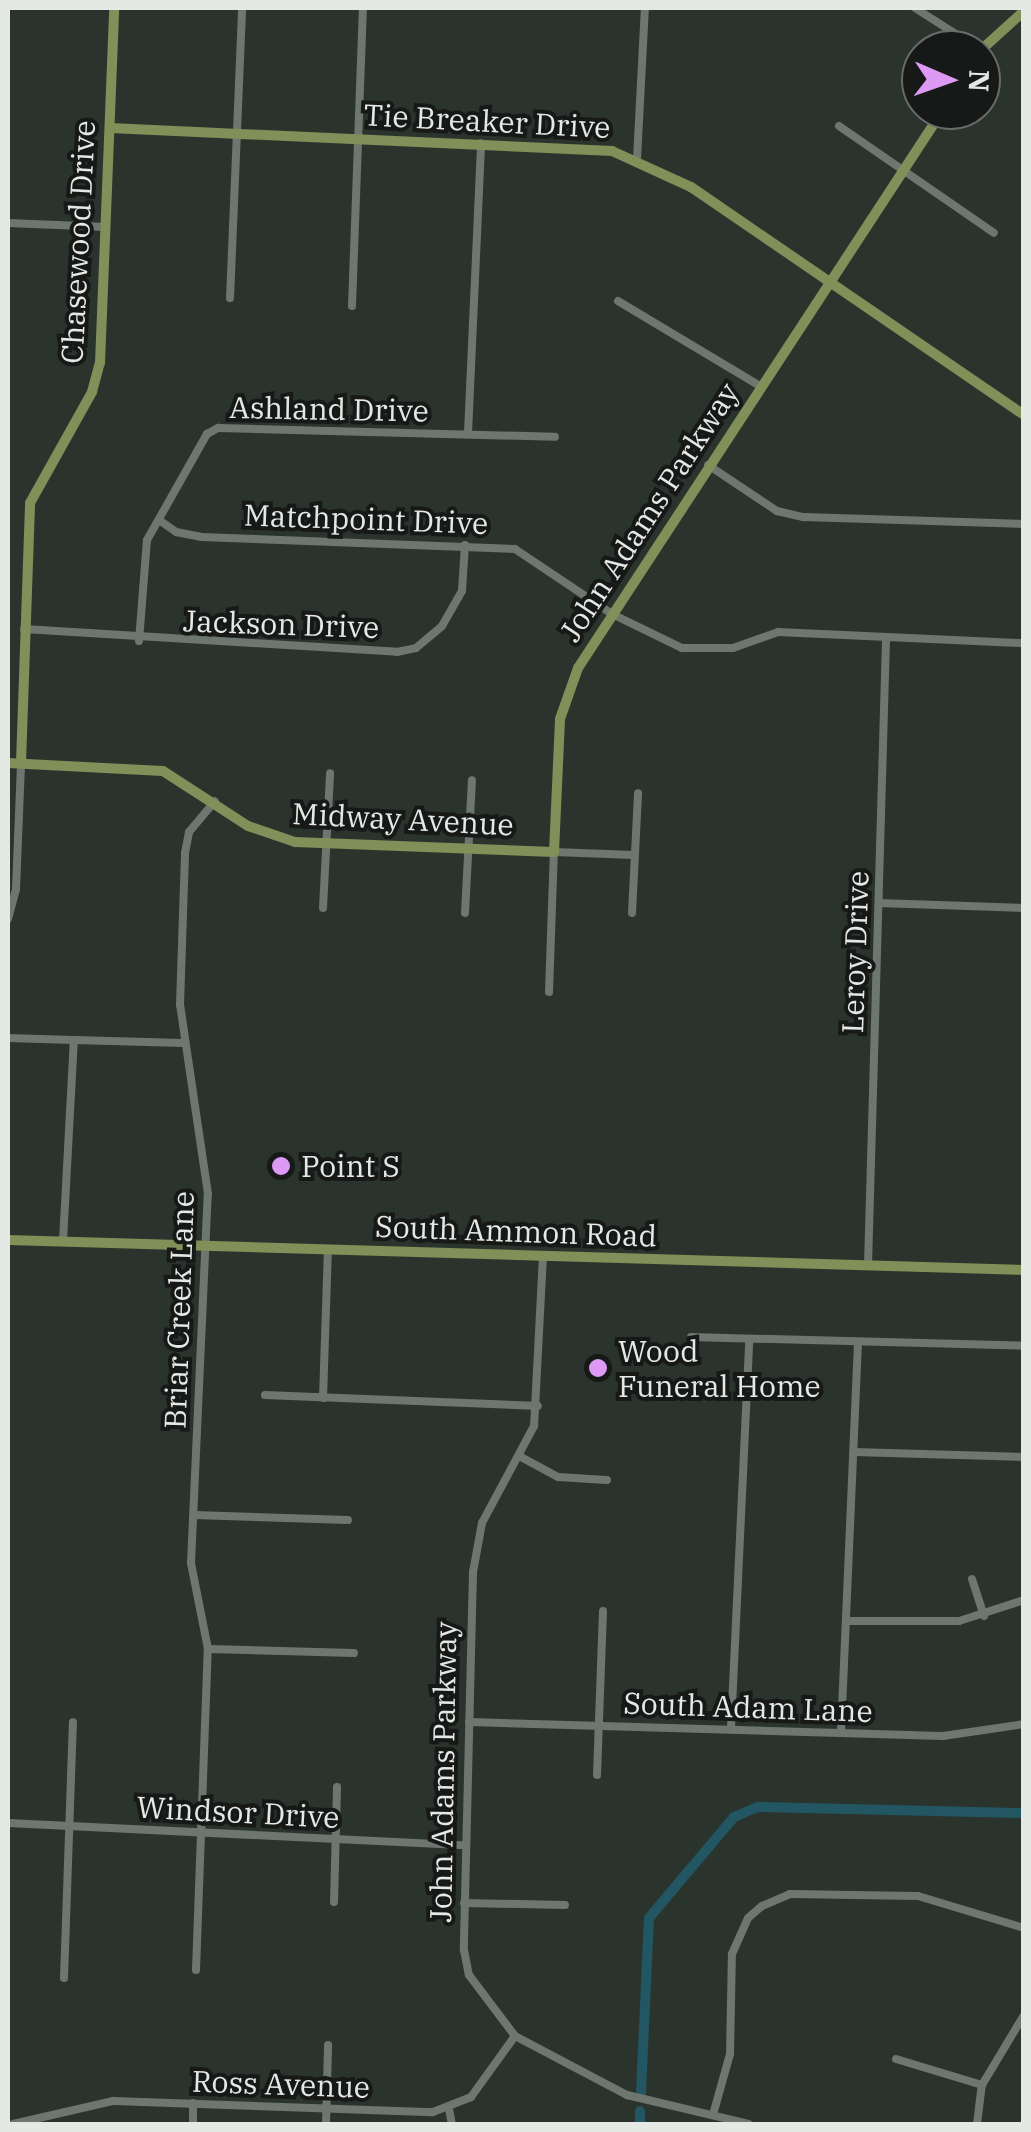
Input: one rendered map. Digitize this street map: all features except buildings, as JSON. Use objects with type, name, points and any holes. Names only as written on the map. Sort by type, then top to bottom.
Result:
[{"type":"street","name":"Chasewood Drive","points":[[21,763],[30,503],[97,378],[114,8]]},
{"type":"street","points":[[230,298],[242,8]]},
{"type":"street","points":[[352,306],[363,8]]},
{"type":"street","points":[[637,159],[644,8]]},
{"type":"street","points":[[914,8],[949,30]]},
{"type":"street","points":[[1001,32],[1024,11]]},
{"type":"street","points":[[840,126],[994,233]]},
{"type":"street","name":"Tie Breaker Drive","points":[[110,128],[592,148],[637,159],[829,279],[1024,415]]},
{"type":"street","name":"John Adams Parkway","points":[[549,992],[560,719],[578,668],[929,130]]},
{"type":"street","points":[[468,434],[481,143]]},
{"type":"street","points":[[8,224],[106,227]]},
{"type":"street","points":[[618,301],[760,386]]},
{"type":"street","name":"Ashland Drive","points":[[139,640],[145,554],[159,520],[207,434],[218,428],[555,437]]},
{"type":"street","points":[[708,465],[777,511],[804,517],[1024,524]]},
{"type":"street","name":"Matchpoint Drive","points":[[159,520],[176,532],[200,537],[465,545],[526,554],[612,614],[666,644],[699,650],[733,648],[768,632],[1024,644]]},
{"type":"street","name":"Jackson Drive","points":[[24,629],[139,640],[416,648],[442,626],[462,591],[465,545]]},
{"type":"street","name":"Leroy Drive","points":[[868,1265],[886,640]]},
{"type":"street","name":"Midway Avenue","points":[[8,762],[163,771],[271,835],[327,843],[634,855]]},
{"type":"street","points":[[8,919],[16,890],[21,763]]},
{"type":"street","points":[[323,908],[330,773]]},
{"type":"street","points":[[465,912],[472,780]]},
{"type":"street","points":[[632,913],[638,793]]},
{"type":"street","name":"Briar Creek Lane","points":[[196,1970],[208,1649],[192,1584],[207,1246],[202,1142],[182,1043],[185,853],[189,832],[215,801]]},
{"type":"street","points":[[878,903],[1024,908]]},
{"type":"street","points":[[8,1038],[182,1043]]},
{"type":"street","points":[[64,1241],[74,1040]]},
{"type":"street","name":"South Ammon Road","points":[[8,1240],[1024,1270]]},
{"type":"street","points":[[323,1398],[328,1251]]},
{"type":"street","name":"John Adams Parkway","points":[[543,1256],[538,1406],[521,1457],[478,1540],[464,1903],[469,1975],[515,2036],[626,2095],[714,2111],[749,2124]]},
{"type":"street","points":[[691,1337],[1024,1346]]},
{"type":"street","points":[[731,1728],[749,1340]]},
{"type":"street","points":[[841,1732],[858,1342]]},
{"type":"street","points":[[265,1395],[538,1406]]},
{"type":"street","points":[[854,1452],[1024,1457]]},
{"type":"street","points":[[521,1457],[558,1477],[608,1480]]},
{"type":"street","points":[[194,1515],[348,1520]]},
{"type":"street","points":[[972,1579],[984,1616]]},
{"type":"street","points":[[847,1621],[984,1616],[1024,1600]]},
{"type":"street","points":[[597,1775],[604,1611]]},
{"type":"street","points":[[208,1649],[354,1653]]},
{"type":"street","points":[[64,1978],[73,1722]]},
{"type":"street","name":"South Adam Lane","points":[[469,1722],[942,1736],[1024,1724]]},
{"type":"street","points":[[334,1902],[337,1788]]},
{"type":"street","name":"Windsor Drive","points":[[8,1823],[202,1829],[466,1845]]},
{"type":"street","points":[[714,2111],[730,2054],[732,1954],[748,1918],[762,1906],[790,1894],[918,1896],[1024,1928]]},
{"type":"street","points":[[464,1903],[565,1906]]},
{"type":"street","points":[[976,2124],[982,2085],[1024,2015]]},
{"type":"street","points":[[452,2124],[449,2109],[471,2097],[515,2036]]},
{"type":"street","points":[[326,2124],[328,2044]]},
{"type":"street","points":[[896,2059],[982,2085]]},
{"type":"street","name":"Ross Avenue","points":[[13,2124],[45,2121],[93,2102],[449,2109]]},
{"type":"street","points":[[193,2124],[194,2103]]},
{"type":"waterway","points":[[641,2093],[649,1918],[734,1817],[758,1807],[1024,1813]]},
{"type":"waterway","points":[[640,2111],[640,2124]]},
{"type":"place","name":"Point S","points":[[281,1166]]},
{"type":"place","name":"Wood Funeral Home","points":[[598,1368]]}]
